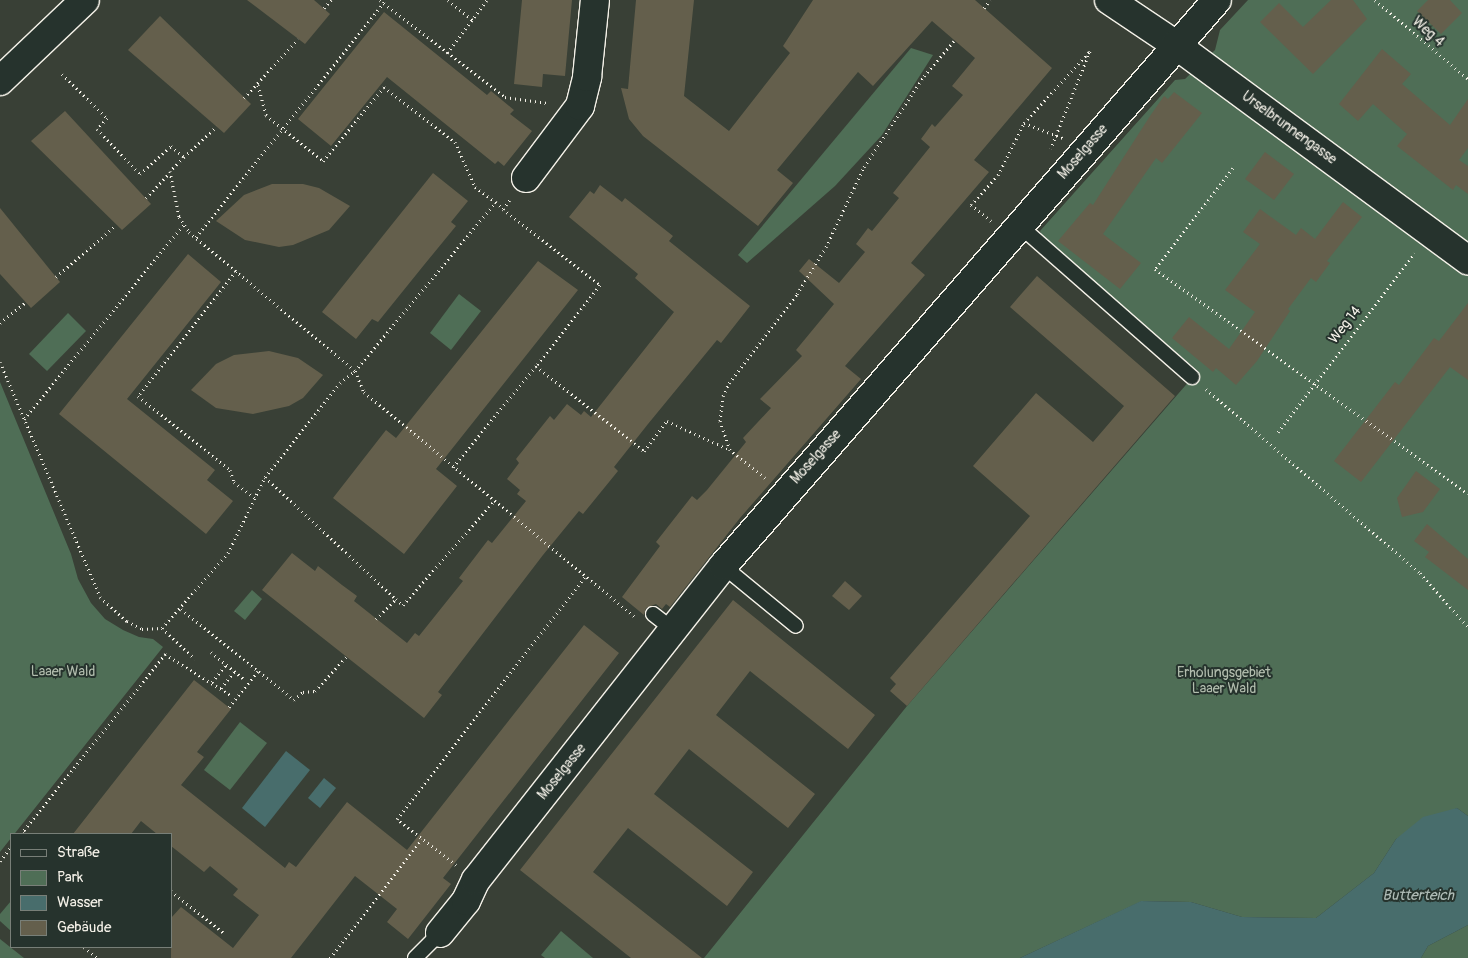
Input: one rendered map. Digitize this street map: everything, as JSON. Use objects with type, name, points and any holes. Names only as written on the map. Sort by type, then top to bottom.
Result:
[{"type":"street","points":[[0,81],[85,0]]},
{"type":"street","points":[[526,178],[580,106],[588,77],[595,0]]},
{"type":"street","name":"Urselbrunnengasse","points":[[1109,0],[1176,44],[1468,260]]},
{"type":"street","name":"Moselgasse","points":[[440,933],[466,901],[476,880],[671,636],[723,566],[1176,44],[1218,0]]},
{"type":"lane","points":[[1020,226],[1192,377]]},
{"type":"lane","points":[[723,566],[796,626]]},
{"type":"lane","points":[[653,614],[671,636]]},
{"type":"lane","points":[[415,958],[440,933]]},
{"type":"path","points":[[324,8],[331,0]]},
{"type":"path","points":[[448,0],[473,20]]},
{"type":"path","points":[[447,53],[486,0]]},
{"type":"path","points":[[984,8],[990,0]]},
{"type":"path","name":"Weg 4","points":[[1375,0],[1468,79]]},
{"type":"path","points":[[196,237],[384,1],[447,53],[505,97],[580,106]]},
{"type":"path","points":[[244,98],[258,85],[298,39]]},
{"type":"path","points":[[730,450],[720,421],[723,396],[729,383],[798,294],[826,247],[864,167],[924,76],[954,40]]},
{"type":"path","points":[[993,222],[971,205],[998,175],[1024,123],[1090,51],[1049,152]]},
{"type":"path","points":[[62,74],[107,118],[97,129],[140,174],[171,146],[184,158]]},
{"type":"path","points":[[258,85],[266,115],[282,130],[323,160],[384,87],[455,142],[475,186],[600,286],[453,467]]},
{"type":"path","points":[[1024,123],[1071,141]]},
{"type":"path","points":[[146,198],[170,171],[217,126]]},
{"type":"path","points":[[1232,168],[1155,269],[1468,494]]},
{"type":"path","points":[[170,171],[179,217],[196,237],[356,371],[364,392],[453,467],[585,577],[671,636]]},
{"type":"path","points":[[503,209],[526,178]]},
{"type":"path","points":[[0,362],[100,597],[127,621],[142,629],[162,628],[181,609],[228,552],[265,477],[340,383],[356,371],[496,202]]},
{"type":"path","points":[[24,419],[184,224]]},
{"type":"path","points":[[56,277],[116,225]]},
{"type":"path","name":"Weg 14","points":[[1278,432],[1432,233]]},
{"type":"path","points":[[236,271],[138,396],[230,470],[234,482],[255,498]]},
{"type":"path","points":[[0,323],[26,302]]},
{"type":"path","points":[[536,366],[644,451],[667,421],[730,450],[784,494]]},
{"type":"path","points":[[1192,377],[1420,573],[1468,627]]},
{"type":"path","points":[[265,477],[403,605],[494,501]]},
{"type":"path","points":[[476,880],[397,819],[585,577]]},
{"type":"path","points":[[376,619],[396,599]]},
{"type":"path","points":[[181,609],[294,700],[303,692],[314,691],[346,657]]},
{"type":"path","points":[[162,628],[194,660]]},
{"type":"path","points":[[211,652],[244,679]]},
{"type":"path","points":[[22,833],[165,654],[195,675],[198,672],[232,696]]},
{"type":"path","points":[[212,682],[226,665]]},
{"type":"path","points":[[221,689],[234,671]]},
{"type":"path","points":[[229,708],[258,671]]},
{"type":"path","points":[[330,958],[422,839]]},
{"type":"path","points":[[0,861],[10,848]]},
{"type":"path","points":[[172,892],[224,933]]},
{"type":"path","points":[[85,948],[98,958]]},
{"type":"green space","name":"Erholungsgebiet Laaer Wald","points":[[1248,0],[1468,0],[1468,816],[1457,808],[1396,839],[1374,873],[1316,918],[1242,917],[1191,902],[1142,901],[1020,958],[704,958],[907,706],[1198,371],[1044,241],[1040,231],[1175,80],[1185,79],[1215,50],[1220,30]]},
{"type":"green space","points":[[911,48],[933,55],[882,135],[835,186],[747,263],[738,255]]},
{"type":"green space","points":[[459,294],[481,311],[451,350],[430,333]]},
{"type":"green space","points":[[68,313],[86,331],[47,371],[29,354]]},
{"type":"green space","name":"Laaer Wald","points":[[0,382],[71,554],[78,579],[91,603],[105,619],[123,630],[139,637],[153,639],[163,647],[15,833],[10,833],[10,839],[0,852]]},
{"type":"green space","points":[[252,590],[262,599],[245,620],[234,611]]},
{"type":"green space","points":[[240,722],[267,743],[230,790],[204,770]]},
{"type":"green space","points":[[10,902],[10,930],[0,921],[0,914]]},
{"type":"green space","points":[[1468,925],[1468,958],[1421,958],[1428,946]]},
{"type":"green space","points":[[561,931],[593,958],[545,958],[541,955]]},
{"type":"green space","points":[[0,939],[24,958],[0,958]]},
{"type":"water","points":[[286,751],[310,770],[265,827],[242,808]]},
{"type":"water","points":[[324,778],[336,788],[320,808],[308,798]]},
{"type":"water","name":"Butterteich","points":[[1457,808],[1468,816],[1468,925],[1428,946],[1421,958],[1020,958],[1141,901],[1191,902],[1242,917],[1316,918],[1374,873],[1396,839],[1423,817]]},
{"type":"building","points":[[247,0],[314,0],[330,14],[305,44]]},
{"type":"building","points":[[522,0],[572,0],[565,76],[543,74],[542,87],[514,84]]},
{"type":"building","points":[[636,0],[694,0],[684,96],[729,131],[790,53],[783,46],[813,0],[975,0],[1052,68],[974,160],[989,172],[911,263],[925,275],[845,366],[861,379],[740,518],[670,607],[666,604],[662,609],[656,604],[646,608],[644,615],[622,597],[660,546],[656,542],[692,496],[697,500],[707,490],[746,442],[743,438],[771,408],[760,399],[802,356],[796,350],[834,304],[799,271],[809,259],[839,283],[865,252],[856,244],[868,228],[872,231],[899,198],[893,193],[930,147],[921,139],[932,124],[935,127],[963,95],[952,86],[975,58],[932,21],[873,86],[858,72],[777,170],[793,183],[758,226],[643,136],[629,119],[621,88],[628,89]]},
{"type":"building","points":[[1331,0],[1353,0],[1367,19],[1313,74],[1260,22],[1279,3],[1303,27]]},
{"type":"building","points":[[1428,0],[1450,0],[1462,13],[1441,34],[1417,11]]},
{"type":"building","points":[[384,12],[487,95],[491,91],[514,110],[510,114],[532,131],[504,166],[498,161],[495,164],[387,77],[331,146],[298,119]]},
{"type":"building","points":[[160,16],[251,104],[224,133],[128,50]]},
{"type":"building","points":[[1382,49],[1411,74],[1402,84],[1450,125],[1468,99],[1468,148],[1459,160],[1468,166],[1468,194],[1456,185],[1453,190],[1397,146],[1407,134],[1373,104],[1358,121],[1339,104]]},
{"type":"building","points":[[1174,92],[1202,113],[1162,163],[1156,158],[1103,234],[1141,263],[1120,289],[1058,241],[1090,203],[1093,205],[1164,96],[1168,99]]},
{"type":"building","points":[[65,111],[151,204],[122,230],[31,141]]},
{"type":"building","points":[[1265,152],[1294,174],[1274,200],[1245,179]]},
{"type":"building","points":[[433,173],[468,201],[451,222],[456,226],[378,322],[372,319],[356,339],[322,312]]},
{"type":"building","points":[[272,184],[303,184],[319,188],[350,206],[329,230],[293,245],[279,247],[245,240],[216,221],[244,195]]},
{"type":"building","points":[[600,185],[622,202],[625,198],[673,236],[669,241],[750,306],[721,343],[717,340],[648,424],[614,467],[618,471],[583,514],[579,511],[543,555],[438,692],[442,695],[424,718],[262,590],[292,553],[315,571],[318,566],[357,596],[354,601],[407,643],[415,633],[419,636],[463,581],[459,578],[488,540],[492,543],[526,501],[517,494],[520,490],[507,479],[519,463],[516,459],[550,416],[554,420],[567,404],[581,415],[584,411],[591,417],[674,312],[635,278],[638,274],[569,217],[590,191],[594,194]]},
{"type":"building","points":[[1343,202],[1362,217],[1327,261],[1330,263],[1316,282],[1311,278],[1288,309],[1290,311],[1257,361],[1236,385],[1216,368],[1213,372],[1172,338],[1189,317],[1229,349],[1255,312],[1225,290],[1260,244],[1243,232],[1260,209],[1296,235],[1301,228],[1315,239]]},
{"type":"building","points":[[0,208],[60,282],[31,308],[0,274]]},
{"type":"building","points":[[188,254],[221,282],[127,399],[215,470],[207,480],[233,501],[206,534],[59,414]]},
{"type":"building","points":[[538,261],[578,290],[436,469],[457,486],[404,554],[333,498],[386,430],[396,438]]},
{"type":"building","points":[[1037,276],[1175,396],[907,706],[890,691],[896,684],[890,678],[1030,516],[973,466],[1036,393],[1093,442],[1124,406],[1010,307]]},
{"type":"building","points":[[1468,303],[1468,380],[1450,367],[1361,482],[1334,461],[1395,382],[1399,385],[1434,338],[1439,341]]},
{"type":"building","points":[[269,351],[298,358],[323,375],[303,398],[289,406],[253,414],[216,408],[191,390],[216,364],[234,355]]},
{"type":"building","points":[[1416,471],[1440,489],[1423,512],[1402,517],[1397,498]]},
{"type":"building","points":[[1427,524],[1468,559],[1468,590],[1425,557],[1429,552],[1414,541]]},
{"type":"building","points":[[845,581],[862,596],[849,610],[832,596]]},
{"type":"building","points":[[733,600],[875,715],[848,749],[750,671],[716,715],[815,794],[788,828],[689,749],[654,794],[753,872],[727,906],[628,828],[593,872],[702,958],[631,958],[520,870]]},
{"type":"building","points":[[584,625],[619,653],[443,878],[451,884],[408,939],[387,922],[397,909],[355,876],[291,958],[171,958],[172,917],[181,907],[233,948],[259,915],[233,895],[238,889],[210,866],[204,872],[172,847],[172,833],[156,833],[141,821],[132,833],[74,833],[194,680],[231,709],[197,752],[204,757],[181,785],[285,868],[289,862],[296,867],[347,802],[407,850]]}]
